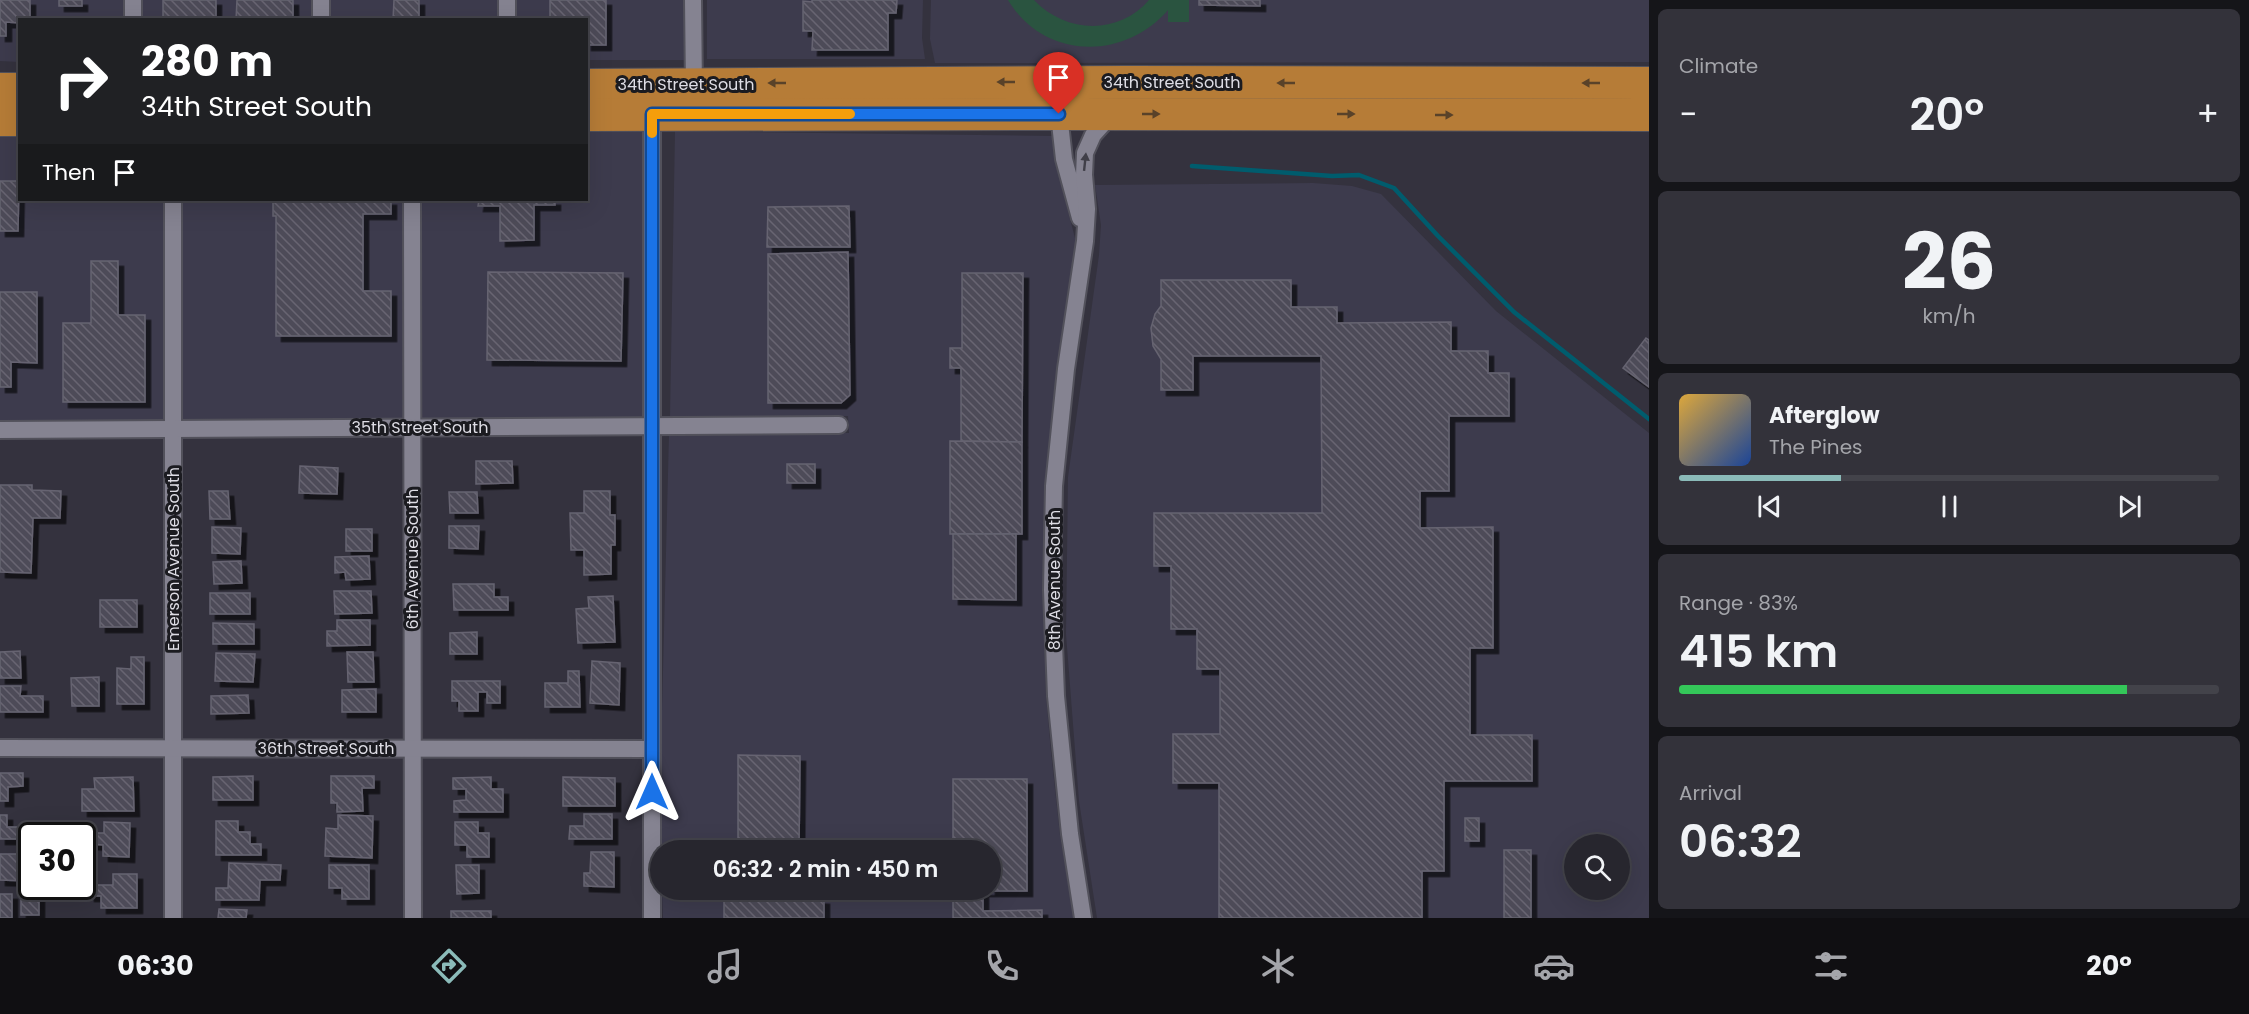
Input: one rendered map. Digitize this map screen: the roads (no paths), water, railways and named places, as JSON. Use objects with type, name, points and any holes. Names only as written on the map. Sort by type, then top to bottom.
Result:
[{"type":"highway","name":"34th Street South","points":[[588,85],[1128,81],[1649,83]]},
{"type":"highway","points":[[1059,114],[1128,81]]},
{"type":"highway","points":[[0,89],[18,89]]},
{"type":"highway","name":"34th Street South","points":[[588,116],[652,114],[1649,115]]},
{"type":"highway","points":[[0,120],[18,120]]},
{"type":"street","points":[[133,0],[133,18]]},
{"type":"street","points":[[321,0],[321,18]]},
{"type":"street","points":[[507,0],[507,18]]},
{"type":"street","points":[[693,0],[694,115]]},
{"type":"street","points":[[652,83],[652,918]]},
{"type":"street","name":"8th Avenue South","points":[[1059,114],[1064,159],[1085,241]]},
{"type":"street","name":"8th Avenue South","points":[[1083,918],[1060,752],[1056,696],[1052,590],[1054,486],[1066,369],[1085,241],[1087,209],[1083,175],[1085,153],[1093,135],[1112,114]]},
{"type":"street","name":"Emerson Avenue South","points":[[173,201],[173,918]]},
{"type":"street","name":"6th Avenue South","points":[[412,201],[413,918]]},
{"type":"street","name":"35th Street South","points":[[0,430],[839,425]]},
{"type":"street","name":"36th Street South","points":[[0,748],[652,749]]},
{"type":"waterway","points":[[1192,166],[1332,176],[1359,175],[1394,188],[1514,312],[1649,419]]}]
